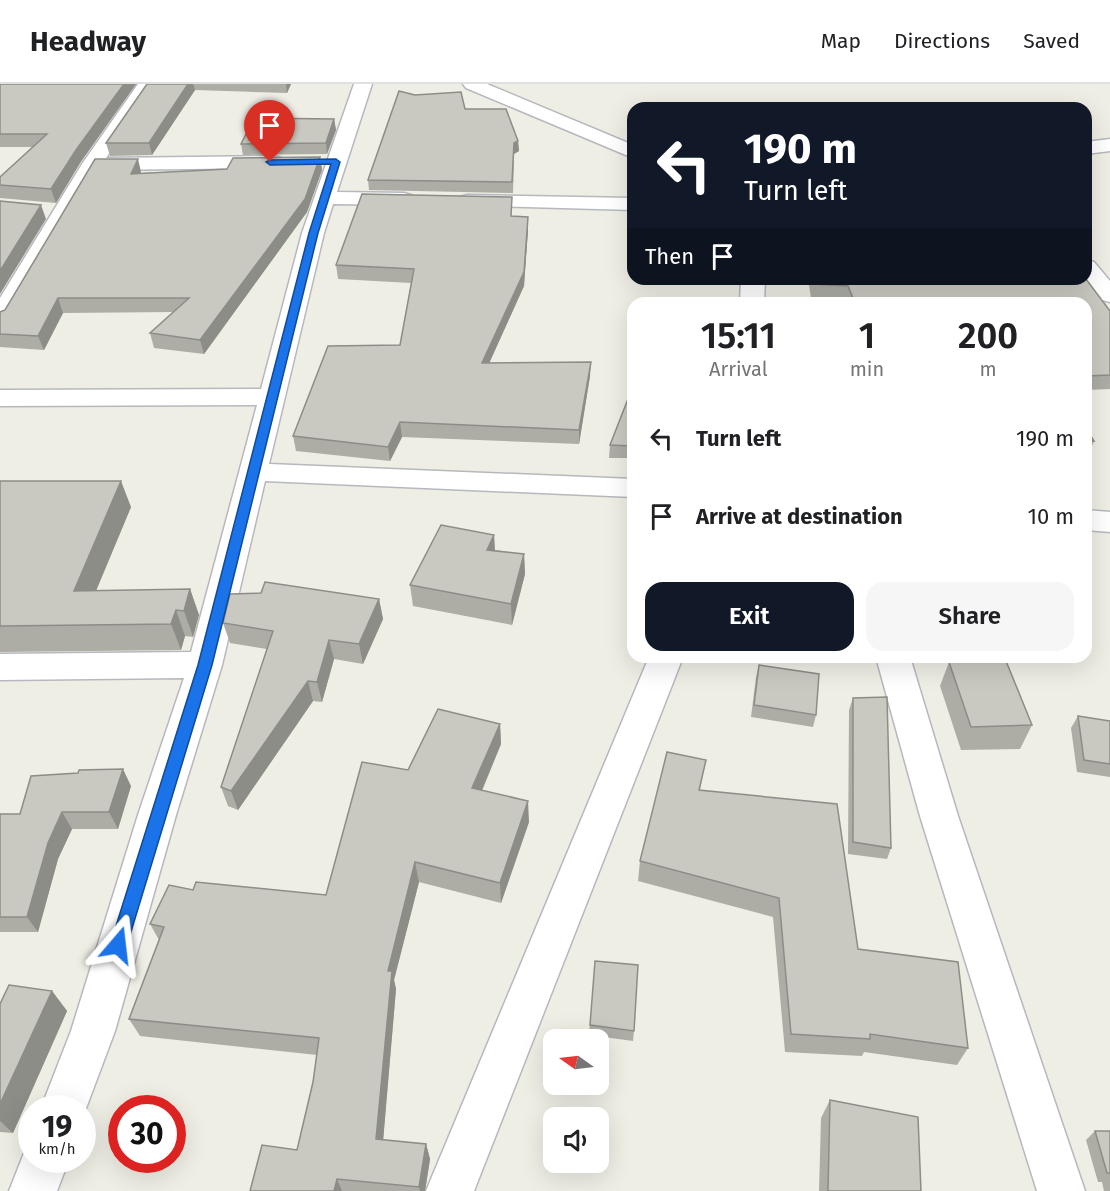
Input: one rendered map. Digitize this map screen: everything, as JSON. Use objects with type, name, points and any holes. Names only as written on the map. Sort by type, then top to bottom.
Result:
[{"type":"street","points":[[0,318],[92,164],[147,84]]},
{"type":"street","points":[[69,1095],[93,1031],[205,665],[313,233],[325,198],[325,162],[363,84]]},
{"type":"street","points":[[472,84],[627,149]]},
{"type":"street","points":[[1092,147],[1110,145]]},
{"type":"street","points":[[92,164],[292,162]]},
{"type":"street","points":[[325,198],[420,200]]},
{"type":"street","points":[[443,200],[627,204]]},
{"type":"street","points":[[43,210],[64,212]]},
{"type":"street","points":[[1092,274],[1110,295]]},
{"type":"street","points":[[0,398],[272,397]]},
{"type":"street","points":[[253,472],[627,488]]},
{"type":"street","points":[[1092,520],[1110,522]]},
{"type":"street","points":[[450,1191],[664,663]]},
{"type":"street","points":[[894,663],[939,816],[1061,1191]]},
{"type":"street","points":[[0,667],[205,665]]},
{"type":"street","points":[[33,1191],[40,1173]]},
{"type":"building","points":[[0,84],[124,84],[51,189],[0,185],[0,177],[47,134],[0,134]]},
{"type":"building","points":[[147,84],[188,84],[149,143],[106,143]]},
{"type":"building","points":[[399,91],[415,95],[461,92],[465,109],[506,109],[518,141],[514,143],[512,182],[368,180]]},
{"type":"building","points":[[254,118],[334,119],[326,143],[241,144]]},
{"type":"building","points":[[320,157],[305,199],[200,340],[150,333],[189,298],[58,298],[38,336],[0,334],[0,312],[5,310],[95,159],[138,159],[131,174],[227,169],[233,158]]},
{"type":"building","points":[[362,194],[512,197],[511,216],[528,217],[524,272],[482,363],[591,362],[579,430],[400,422],[388,447],[293,436],[328,346],[400,345],[414,269],[336,265]]},
{"type":"building","points":[[0,201],[41,205],[0,271]]},
{"type":"building","points":[[831,285],[1090,285],[1110,311],[1110,375],[1092,376],[1092,297],[853,297],[848,286]]},
{"type":"building","points":[[627,401],[627,446],[610,445]]},
{"type":"building","points":[[0,481],[121,481],[74,591],[190,589],[184,611],[176,610],[171,624],[0,626]]},
{"type":"building","points":[[441,525],[494,535],[487,550],[524,554],[511,604],[410,585]]},
{"type":"building","points":[[265,582],[379,599],[359,644],[329,640],[317,682],[308,681],[231,791],[221,787],[273,631],[223,623],[230,594],[261,593]]},
{"type":"building","points":[[949,663],[1007,663],[1032,725],[971,727]]},
{"type":"building","points":[[759,665],[819,674],[816,715],[754,705]]},
{"type":"building","points":[[887,697],[891,848],[853,842],[853,698]]},
{"type":"building","points":[[438,709],[500,724],[472,788],[528,801],[500,883],[415,862],[388,971],[392,971],[376,1139],[426,1144],[419,1187],[337,1179],[334,1191],[250,1191],[262,1145],[297,1150],[313,1082],[319,1038],[129,1019],[164,927],[150,924],[169,885],[193,890],[196,882],[326,895],[362,762],[408,770]]},
{"type":"building","points":[[1078,716],[1110,721],[1110,764],[1084,760]]},
{"type":"building","points":[[667,752],[706,760],[699,790],[837,804],[858,949],[958,962],[968,1048],[870,1034],[870,1039],[791,1034],[779,898],[640,861]]},
{"type":"building","points":[[123,769],[109,812],[62,812],[48,843],[27,917],[0,917],[0,814],[20,814],[31,776],[78,773],[79,770]]},
{"type":"building","points":[[595,961],[638,965],[634,1031],[590,1025]]},
{"type":"building","points":[[9,985],[52,991],[0,1104],[0,1004]]},
{"type":"building","points":[[830,1100],[918,1117],[921,1191],[828,1191]]},
{"type":"building","points":[[1095,1131],[1110,1131],[1110,1173],[1107,1173]]},
{"type":"route","points":[[118,945],[205,665],[313,233],[336,162],[270,162]]}]
